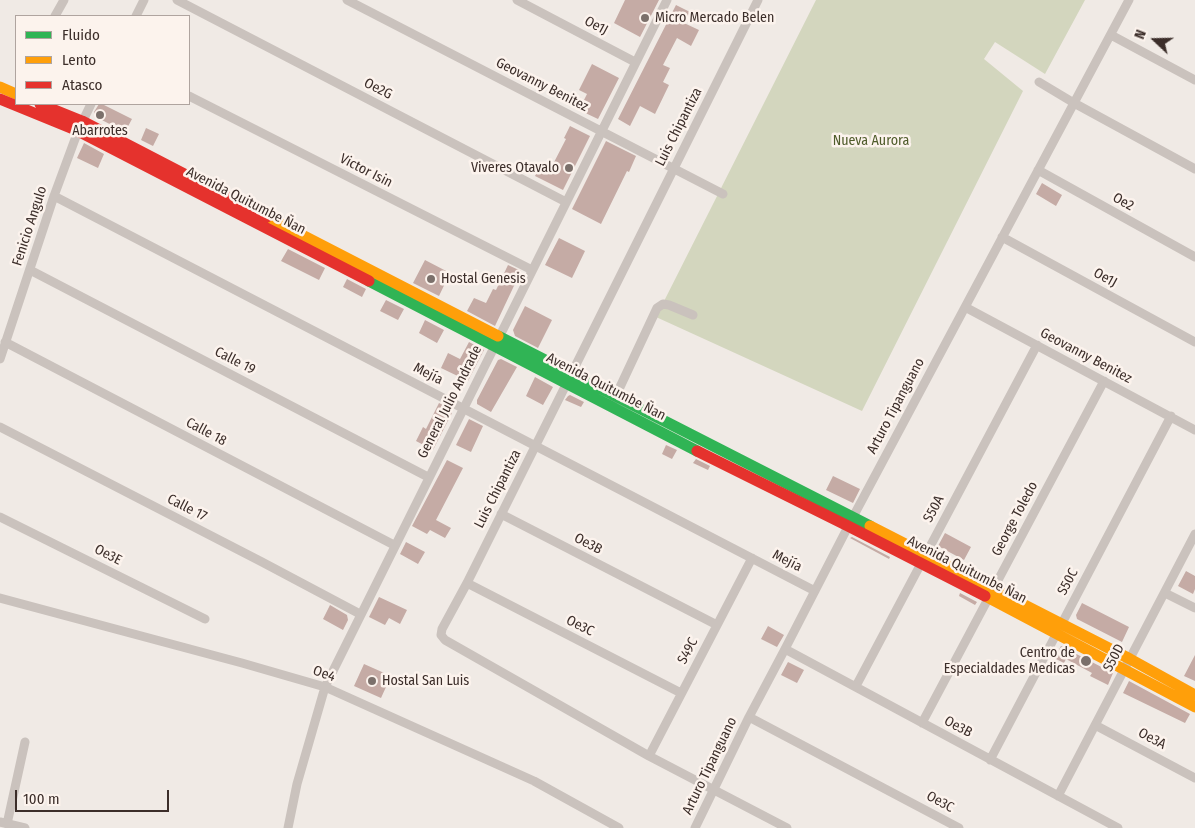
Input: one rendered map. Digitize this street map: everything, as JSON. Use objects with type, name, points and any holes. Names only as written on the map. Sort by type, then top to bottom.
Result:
[{"type":"street","points":[[56,15],[64,0]]},
{"type":"street","points":[[136,15],[144,0]]},
{"type":"street","name":"Oe2G","points":[[177,0],[566,202]]},
{"type":"street","name":"Geovanny Benitez","points":[[348,0],[723,194]]},
{"type":"street","name":"Oe1J","points":[[516,0],[635,62]]},
{"type":"street","name":"General Julio Andrade","points":[[288,828],[297,784],[324,687],[666,0]]},
{"type":"street","name":"Luis Chipantiza","points":[[758,0],[467,583],[442,629],[441,635],[445,640],[649,756],[787,828]]},
{"type":"street","name":"Arturo Tipanguano","points":[[695,828],[749,717],[850,521],[1129,0]]},
{"type":"street","points":[[1111,35],[1195,80]]},
{"type":"street","points":[[1039,82],[1074,104],[1195,170]]},
{"type":"street","points":[[0,87],[15,93]]},
{"type":"street","name":"Victor Isin","points":[[190,97],[532,270]]},
{"type":"street","name":"Avenida Quitumbe Ñan","points":[[0,99],[15,104]]},
{"type":"street","name":"Avenida Quitumbe Ñan","points":[[18,105],[80,126]]},
{"type":"street","name":"Avenida Quitumbe Ñan","points":[[42,105],[497,341],[568,379],[611,407],[850,521]]},
{"type":"street","name":"Fenicio Angulo","points":[[0,359],[54,196],[80,126],[90,105]]},
{"type":"street","name":"Oe2","points":[[1038,170],[1195,257]]},
{"type":"street","name":"Mejía","points":[[54,196],[815,591]]},
{"type":"street","name":"Oe1J","points":[[1002,237],[1195,342]]},
{"type":"street","name":"Calle 19","points":[[30,270],[428,477]]},
{"type":"street","points":[[611,407],[657,308],[663,304],[670,304],[693,315]]},
{"type":"street","name":"Geovanny Benitez","points":[[965,307],[1195,430]]},
{"type":"street","name":"Calle 18","points":[[5,342],[394,545]]},
{"type":"street","name":"S50A","points":[[856,686],[1037,345]]},
{"type":"street","name":"Avenida Quitumbe Ñan","points":[[568,379],[615,396],[1059,629],[1127,664],[1195,695]]},
{"type":"street","name":"George Toledo","points":[[922,723],[1104,381]]},
{"type":"street","name":"S50C","points":[[990,760],[1170,416]]},
{"type":"street","name":"Calle 17","points":[[0,427],[360,614]]},
{"type":"street","name":"Oe3B","points":[[501,514],[717,625]]},
{"type":"street","name":"Oe3E","points":[[0,517],[204,619]]},
{"type":"street","name":"S50D","points":[[1058,796],[1195,534]]},
{"type":"street","name":"S49C","points":[[649,756],[752,558]]},
{"type":"street","name":"Oe3C","points":[[467,583],[681,693]]},
{"type":"street","points":[[1165,593],[1195,608]]},
{"type":"street","name":"Oe4","points":[[0,598],[324,687],[534,781],[619,828]]},
{"type":"street","name":"Oe3B","points":[[785,649],[1118,828]]},
{"type":"street","name":"Avenida Quitumbe Ñan","points":[[1127,664],[1195,707]]},
{"type":"street","name":"Oe3C","points":[[749,717],[959,828]]},
{"type":"street","name":"Oe3A","points":[[1095,724],[1195,778]]},
{"type":"street","points":[[25,742],[3,823],[26,828]]},
{"type":"green space","name":"Nueva Aurora","points":[[816,0],[1085,0],[1045,74],[995,42],[984,59],[1023,91],[862,411],[656,317]]},
{"type":"building","points":[[625,0],[659,0],[640,37],[614,23]]},
{"type":"building","points":[[676,5],[690,12],[684,23],[699,30],[691,46],[677,38],[663,65],[670,68],[663,82],[669,85],[655,114],[640,106],[630,126],[618,119]]},
{"type":"building","points":[[592,64],[619,78],[598,119],[579,110],[587,94],[579,90]]},
{"type":"building","points":[[98,105],[104,105],[132,119],[125,132],[96,117],[94,112]]},
{"type":"building","points":[[570,126],[590,136],[563,190],[535,176],[542,163],[551,168],[566,139],[564,138]]},
{"type":"building","points":[[146,128],[159,134],[153,146],[141,140]]},
{"type":"building","points":[[606,141],[636,156],[601,224],[572,209]]},
{"type":"building","points":[[84,143],[104,154],[98,168],[77,158]]},
{"type":"building","points":[[1042,183],[1062,195],[1056,206],[1036,194]]},
{"type":"building","points":[[559,238],[585,251],[572,278],[545,265]]},
{"type":"building","points":[[288,249],[325,268],[319,280],[281,261]]},
{"type":"building","name":"Hostal Genesis","points":[[425,260],[450,273],[439,296],[413,283]]},
{"type":"building","points":[[508,265],[521,271],[495,326],[467,311],[474,298],[486,303],[493,289],[496,290]]},
{"type":"building","points":[[347,279],[366,289],[362,297],[343,287]]},
{"type":"building","points":[[386,300],[404,309],[398,320],[380,311]]},
{"type":"building","points":[[525,306],[552,320],[538,348],[515,336],[513,330]]},
{"type":"building","points":[[425,320],[444,330],[437,343],[419,333]]},
{"type":"building","points":[[469,342],[484,350],[468,381],[441,368],[448,353],[460,359]]},
{"type":"building","points":[[501,359],[517,367],[491,412],[477,404],[477,400],[498,360]]},
{"type":"building","points":[[535,377],[553,387],[543,405],[526,396]]},
{"type":"building","points":[[570,395],[584,402],[581,407],[565,400]]},
{"type":"building","points":[[439,403],[451,409],[452,413],[433,450],[416,441],[423,427],[426,429]]},
{"type":"building","points":[[469,419],[483,426],[471,452],[456,445]]},
{"type":"building","points":[[666,445],[677,450],[672,459],[662,454]]},
{"type":"building","points":[[696,459],[710,466],[708,470],[693,463]]},
{"type":"building","points":[[447,460],[463,468],[436,520],[451,528],[445,538],[430,530],[427,534],[412,526]]},
{"type":"building","points":[[833,476],[860,489],[853,503],[826,490]]},
{"type":"building","points":[[945,533],[971,547],[964,560],[938,546]]},
{"type":"building","points":[[852,537],[890,557],[889,559],[850,538]]},
{"type":"building","points":[[406,542],[425,552],[418,564],[400,554]]},
{"type":"building","points":[[1186,571],[1195,576],[1193,594],[1178,586]]},
{"type":"building","points":[[960,593],[977,602],[975,605],[959,596]]},
{"type":"building","points":[[379,597],[407,610],[400,624],[389,618],[385,625],[369,617]]},
{"type":"building","points":[[1082,603],[1129,627],[1122,642],[1077,619],[1076,615]]},
{"type":"building","points":[[330,605],[347,615],[348,620],[343,630],[323,619]]},
{"type":"building","points":[[768,626],[784,635],[777,647],[761,639]]},
{"type":"building","points":[[1061,646],[1113,673],[1108,685],[1090,676],[1092,673],[1066,659],[1064,663],[1054,658]]},
{"type":"building","points":[[1195,655],[1195,681],[1184,676]]},
{"type":"building","points":[[788,662],[804,670],[797,683],[781,675]]},
{"type":"building","name":"Hostal San Luis","points":[[364,664],[391,676],[381,698],[354,686]]},
{"type":"building","points":[[1129,681],[1190,714],[1185,723],[1123,693]]},
{"type":"traffic: fast","points":[[369,281],[697,451]]},
{"type":"traffic: fast","points":[[498,336],[870,526]]},
{"type":"traffic: slow","points":[[0,87],[15,94]]},
{"type":"traffic: slow","points":[[267,217],[498,336]]},
{"type":"traffic: slow","points":[[870,526],[1130,659],[1195,695]]},
{"type":"traffic: slow","points":[[985,596],[1195,707]]},
{"type":"traffic: jam","points":[[0,99],[78,131],[369,281]]},
{"type":"traffic: jam","points":[[42,105],[82,121],[267,217]]},
{"type":"traffic: jam","points":[[697,451],[985,596]]},
{"type":"place","name":"Micro Mercado Belen","points":[[645,18]]},
{"type":"place","name":"Abarrotes","points":[[100,115]]},
{"type":"place","name":"Viveres Otavalo","points":[[569,168]]},
{"type":"place","name":"Hostal Genesis","points":[[431,279]]},
{"type":"place","name":"Centro de Especialdades Medicas","points":[[1086,661]]},
{"type":"place","name":"Hostal San Luis","points":[[372,681]]}]
